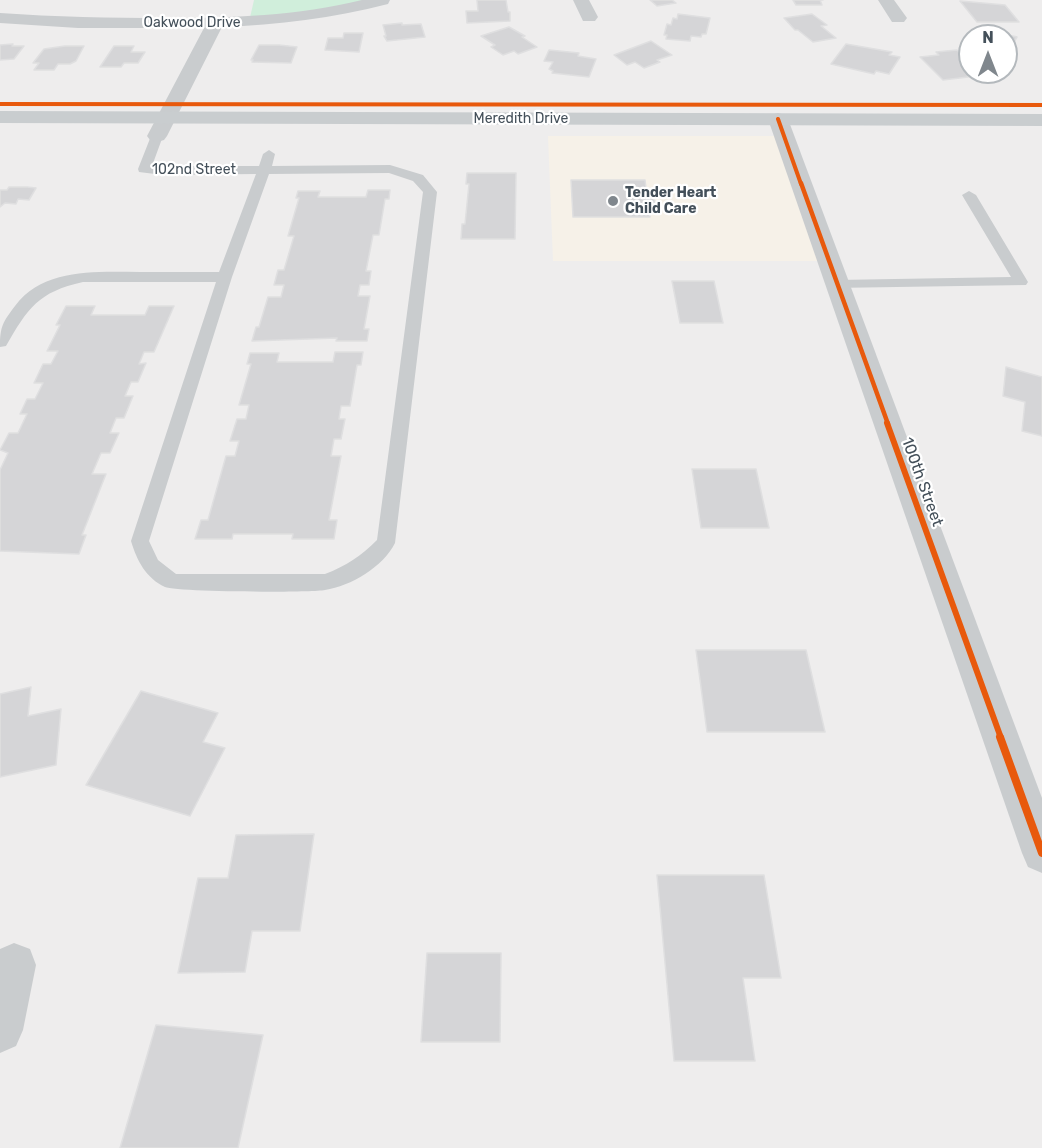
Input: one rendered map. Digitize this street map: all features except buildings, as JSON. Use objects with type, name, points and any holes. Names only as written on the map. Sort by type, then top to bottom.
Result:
[{"type":"main road","name":"Meredith Drive","points":[[0,117],[161,127],[781,128],[1042,135]]},
{"type":"main road","name":"Meredith Drive","points":[[781,128],[1042,120]]},
{"type":"main road","name":"Meredith Drive","points":[[0,137],[161,127]]},
{"type":"street","name":"Oakwood Drive","points":[[0,18],[63,23],[215,23],[307,17],[382,0]]},
{"type":"street","points":[[581,0],[589,17]]},
{"type":"street","points":[[886,0],[898,18]]},
{"type":"street","name":"102nd Street","points":[[161,127],[215,23]]},
{"type":"street","name":"100th Street","points":[[781,128],[1042,853]]},
{"type":"street","points":[[0,1030],[14,965]]},
{"type":"lane","name":"102nd Street","points":[[161,127],[144,169],[163,171],[266,162]]},
{"type":"lane","points":[[266,162],[400,171],[418,177],[430,192],[386,543],[372,558],[351,573],[325,582],[173,582],[156,573],[145,557],[140,541],[225,277],[266,162]]},
{"type":"lane","points":[[837,285],[1021,282],[969,195]]},
{"type":"lane","points":[[0,342],[23,302],[37,291],[65,281],[83,277],[225,277]]},
{"type":"shaded area","points":[[548,136],[784,136],[829,261],[553,261]]},
{"type":"green space","points":[[254,0],[379,0],[249,22]]},
{"type":"cycle path","points":[[0,104],[1042,105]]},
{"type":"cycle path","points":[[778,119],[1042,853]]},
{"type":"place","name":"Tender Heart Child Care","points":[[613,201]]}]
